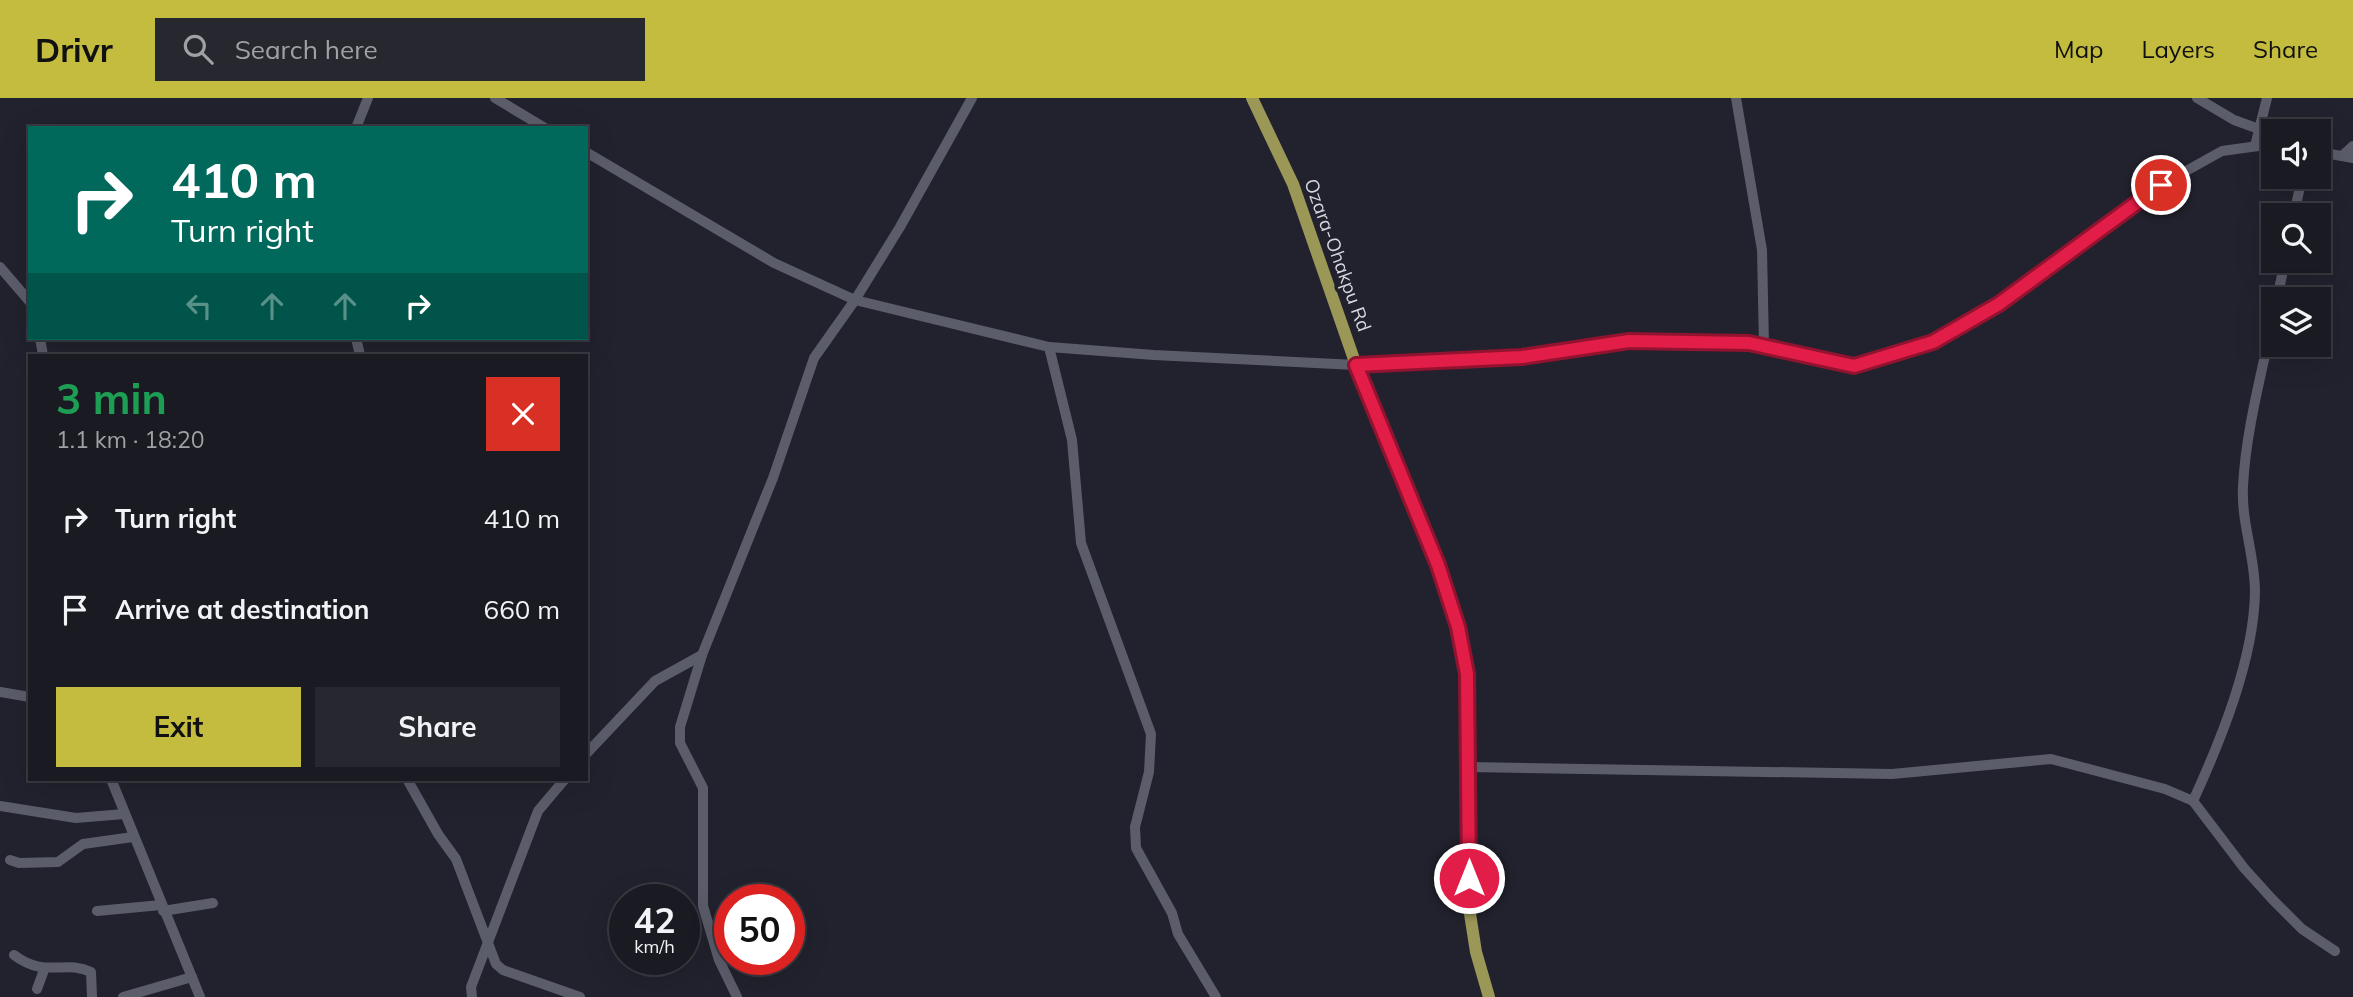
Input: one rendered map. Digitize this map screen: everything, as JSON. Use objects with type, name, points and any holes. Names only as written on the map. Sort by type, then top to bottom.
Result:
[{"type":"main road","name":"Ozara-Ohakpu Rd","points":[[1252,98],[1293,184],[1356,365],[1438,565],[1458,627],[1467,674],[1468,901],[1476,952],[1489,997]]},
{"type":"street","points":[[357,126],[368,98]]},
{"type":"street","points":[[495,98],[542,126]]},
{"type":"street","points":[[737,997],[719,960],[702,906],[703,789],[680,743],[680,727],[702,654],[774,478],[814,358],[855,300],[972,98]]},
{"type":"street","points":[[1736,98],[1762,250],[1764,346]]},
{"type":"street","points":[[2197,98],[2234,120],[2259,129]]},
{"type":"street","points":[[2255,146],[2267,98]]},
{"type":"street","points":[[588,153],[774,263],[855,300],[1049,347],[1356,365],[1522,357],[1629,341],[1749,343],[1854,366],[1933,342],[1999,304],[2161,185],[2222,151],[2261,145]]},
{"type":"street","points":[[2342,156],[2353,146]]},
{"type":"street","points":[[2331,154],[2353,158]]},
{"type":"street","points":[[0,267],[28,300]]},
{"type":"street","points":[[1049,347],[1072,440],[1081,543],[1150,734],[1149,772],[1135,827],[1136,848],[1172,913],[1178,933],[1216,997]]},
{"type":"street","points":[[2193,801],[2230,716],[2248,637],[2255,592],[2242,489],[2245,456],[2265,357]]},
{"type":"street","points":[[588,752],[655,681],[702,654]]},
{"type":"street","points":[[0,692],[28,696]]},
{"type":"street","points":[[1469,767],[1892,774],[2050,759],[2088,766],[2193,801],[2244,868],[2272,899],[2302,929],[2335,951]]},
{"type":"street","points":[[112,781],[200,997]]},
{"type":"street","points":[[408,781],[438,834],[456,859],[496,964],[503,970],[580,997]]},
{"type":"street","points":[[472,997],[471,987],[538,811],[563,781]]},
{"type":"street","points":[[0,806],[76,818],[124,814]]},
{"type":"street","points":[[10,860],[58,862],[83,844],[133,837]]},
{"type":"street","points":[[97,911],[213,903]]},
{"type":"street","points":[[15,955],[26,964],[44,970],[83,968],[91,972],[92,997]]},
{"type":"street","points":[[37,989],[44,970]]},
{"type":"street","points":[[123,997],[192,977]]},
{"type":"route","points":[[1469,878],[1467,674],[1458,627],[1438,565],[1356,365],[1522,357],[1629,341],[1749,343],[1854,366],[1933,342],[1999,304],[2161,185]]}]
